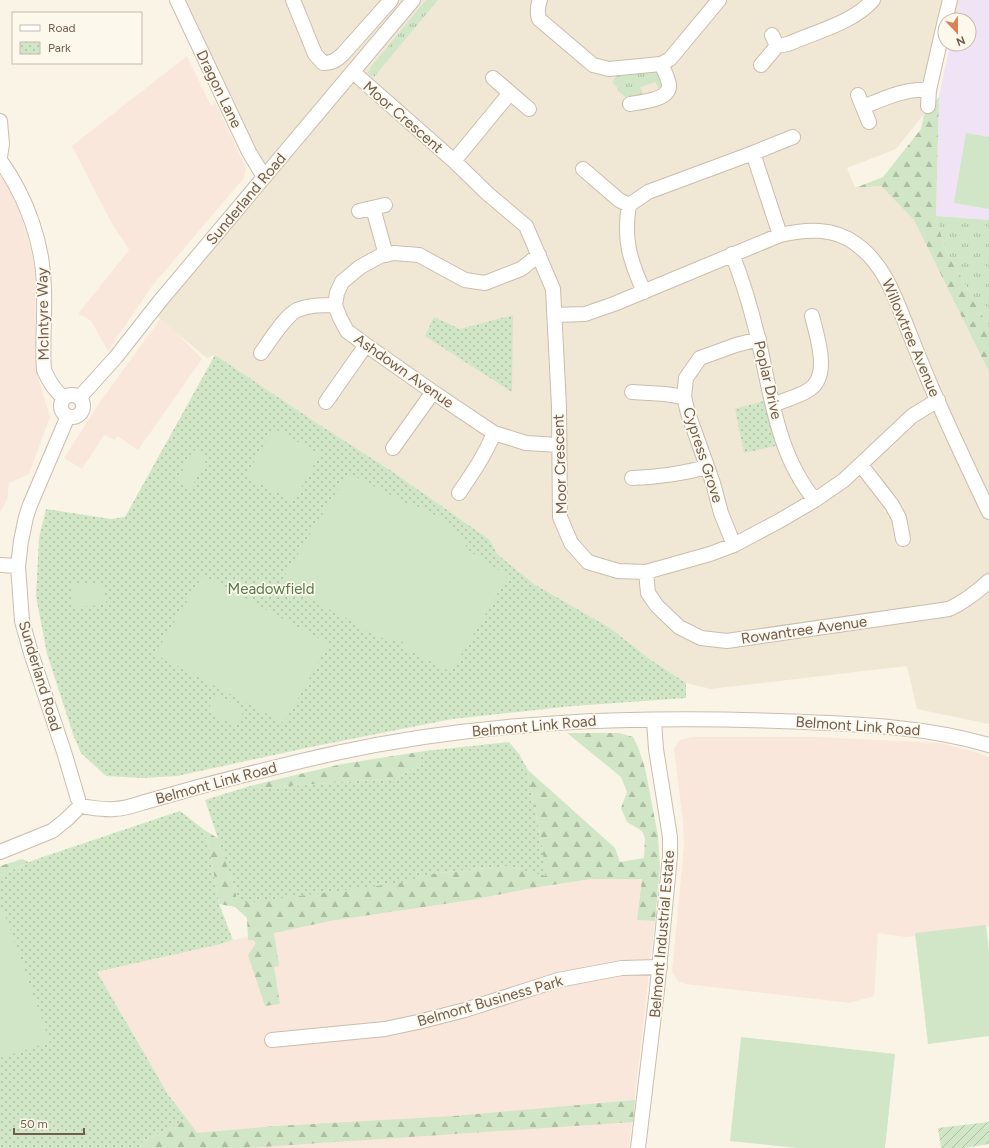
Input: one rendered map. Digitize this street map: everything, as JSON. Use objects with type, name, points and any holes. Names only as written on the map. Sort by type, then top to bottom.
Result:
[{"type":"street","name":"Dragon Lane","points":[[177,0],[249,152],[264,177]]},
{"type":"street","points":[[293,0],[315,54],[323,63],[330,63],[338,59],[388,1],[401,14]]},
{"type":"street","name":"Sunderland Road","points":[[79,398],[113,361],[160,301],[413,0]]},
{"type":"street","points":[[540,0],[537,6],[539,19],[593,65],[609,69],[665,62],[719,0]]},
{"type":"street","points":[[761,65],[775,41],[788,44],[848,19],[865,9],[872,0]]},
{"type":"street","points":[[947,12],[950,0]]},
{"type":"street","points":[[928,106],[929,90],[938,52]]},
{"type":"street","points":[[630,104],[654,100],[666,93],[669,87],[665,62]]},
{"type":"street","name":"Moor Crescent","points":[[353,72],[454,161],[488,194],[526,226],[553,288],[559,406],[558,445],[560,517],[571,543],[588,562],[618,571],[646,572],[710,554],[734,545],[780,521],[844,480],[912,416],[938,400]]},
{"type":"street","points":[[493,78],[529,109]]},
{"type":"street","points":[[869,122],[861,101],[904,91],[919,89],[929,90]]},
{"type":"street","name":"Moor Crescent","points":[[454,161],[510,93]]},
{"type":"street","points":[[0,120],[2,144],[0,157]]},
{"type":"street","points":[[644,292],[636,274],[627,246],[627,220],[630,205],[648,192],[793,137]]},
{"type":"street","points":[[753,153],[780,235]]},
{"type":"street","name":"McIntyre Way","points":[[0,160],[22,197],[39,248],[42,260],[44,290],[44,370],[48,382],[56,392],[64,398]]},
{"type":"street","points":[[583,170],[619,200],[630,205]]},
{"type":"street","points":[[359,211],[379,206],[386,255]]},
{"type":"street","name":"Willowtree Avenue","points":[[555,315],[585,314],[614,304],[780,235],[797,231],[814,230],[838,233],[857,244],[868,253],[881,268],[891,286],[928,379],[989,512]]},
{"type":"street","points":[[261,353],[286,319],[297,310],[314,305],[335,305],[337,293],[342,282],[360,266],[386,255],[394,253],[419,255],[465,280],[485,283],[521,269],[539,255]]},
{"type":"street","name":"Poplar Drive","points":[[732,254],[751,308],[773,405],[784,444],[797,473],[815,500]]},
{"type":"street","name":"Ashdown Avenue","points":[[335,305],[347,330],[433,392],[494,433],[526,443],[558,445]]},
{"type":"street","points":[[773,405],[808,391],[817,382],[821,370],[821,364],[812,316]]},
{"type":"street","name":"Cypress Grove","points":[[734,545],[721,513],[688,413],[684,397],[686,378],[700,358],[736,345],[759,339]]},
{"type":"street","points":[[326,402],[366,345]]},
{"type":"street","points":[[393,448],[433,392]]},
{"type":"street","points":[[632,393],[665,394],[684,397]]},
{"type":"street","points":[[70,395],[79,398],[83,403],[82,410],[76,416],[68,416],[64,414],[61,406],[64,398],[70,395]]},
{"type":"street","name":"Sunderland Road","points":[[68,416],[30,505],[22,535],[18,566],[22,621],[80,805]]},
{"type":"street","points":[[459,493],[476,468],[494,433]]},
{"type":"street","points":[[861,465],[892,505],[899,518],[904,540]]},
{"type":"street","points":[[632,479],[661,477],[707,467]]},
{"type":"street","points":[[0,564],[18,566]]},
{"type":"street","name":"Rowantree Avenue","points":[[646,572],[648,593],[657,606],[679,627],[701,638],[727,641],[948,609],[976,594],[989,581]]},
{"type":"street","name":"Belmont Industrial Estate","points":[[638,1148],[660,967],[670,856],[670,836],[656,749],[654,720]]},
{"type":"street","name":"Belmont Link Road","points":[[80,805],[115,809],[249,773],[331,754],[428,736],[521,725],[565,722],[748,720],[884,726],[937,733],[989,745]]},
{"type":"street","points":[[0,852],[52,831],[67,819],[80,805]]},
{"type":"street","name":"Belmont Business Park","points":[[272,1040],[348,1033],[398,1026],[465,1010],[570,977],[622,968],[660,967]]},
{"type":"shaded area","points":[[177,0],[960,0],[958,12],[937,12],[938,52],[924,114],[896,149],[847,168],[855,188],[881,186],[914,220],[989,372],[989,724],[917,709],[907,666],[711,689],[686,683],[651,660],[610,628],[534,584],[497,554],[490,540],[390,470],[215,355],[207,358],[160,319],[152,310],[264,177]]},
{"type":"shaded area","points":[[960,0],[989,0],[989,220],[936,216],[939,97],[948,52],[977,52],[977,12],[958,12]]},
{"type":"shaded area","points":[[187,56],[211,106],[215,102],[246,168],[244,178],[152,286],[108,351],[91,321],[78,314],[129,250],[110,220],[72,146]]},
{"type":"shaded area","points":[[0,177],[5,180],[21,215],[31,249],[35,276],[36,362],[38,377],[50,417],[29,474],[9,483],[7,500],[0,512]]},
{"type":"shaded area","points":[[160,319],[177,333],[202,359],[138,450],[117,436],[115,440],[104,435],[82,469],[64,458],[100,402]]},
{"type":"shaded area","points":[[692,737],[816,737],[940,743],[989,757],[989,926],[906,937],[878,933],[874,996],[850,1003],[686,984],[678,981],[672,972],[684,846],[683,822],[674,749],[680,740]]},
{"type":"shaded area","points":[[591,879],[642,879],[637,920],[655,921],[629,1148],[140,1148],[186,1119],[169,1096],[97,972],[233,940],[330,921],[471,900]]},
{"type":"green space","points":[[426,0],[438,0],[374,77],[367,73],[371,69],[370,68]]},
{"type":"green space","points":[[659,71],[664,86],[659,88],[655,82],[640,87],[643,94],[628,99],[617,90],[617,87],[612,82],[618,74]]},
{"type":"green space","points":[[939,97],[936,216],[944,246],[989,328],[989,372],[914,220],[881,186],[855,188],[883,177],[921,129],[924,114]]},
{"type":"green space","points":[[966,133],[989,137],[989,209],[954,203]]},
{"type":"green space","points":[[936,216],[989,220],[989,328],[944,246]]},
{"type":"green space","points":[[513,315],[512,392],[425,336],[434,317],[460,329]]},
{"type":"green space","name":"Meadowfield","points":[[215,355],[390,470],[490,540],[497,554],[534,584],[610,628],[651,660],[686,683],[686,698],[573,706],[452,719],[306,748],[177,776],[142,778],[106,776],[81,753],[74,737],[47,654],[36,596],[39,538],[46,509],[111,519],[125,517]]},
{"type":"green space","points":[[771,399],[784,444],[744,453],[735,409]]},
{"type":"green space","points":[[273,428],[320,454],[294,501],[246,477]]},
{"type":"green space","points":[[193,450],[208,457],[191,488],[177,481]]},
{"type":"green space","points":[[348,473],[410,505],[424,508],[441,519],[463,541],[468,550],[508,576],[451,672],[402,647],[404,642],[390,640],[371,633],[280,583]]},
{"type":"green space","points":[[203,575],[329,644],[284,723],[155,654]]},
{"type":"green space","points":[[96,583],[104,584],[106,603],[74,608],[70,585]]},
{"type":"green space","points":[[217,694],[244,710],[235,726],[207,711]]},
{"type":"green space","points":[[567,733],[619,733],[633,737],[638,747],[645,768],[658,836],[660,867],[655,921],[637,920],[642,879],[591,879],[471,900],[330,921],[274,933],[279,966],[274,967],[280,1004],[265,1006],[248,955],[256,943],[253,940],[248,940],[247,918],[235,907],[219,904],[209,846],[203,829],[219,839],[237,900],[408,882],[429,874],[506,866],[545,875],[542,846],[528,770],[615,848],[620,862],[644,858],[645,838],[642,831],[627,822],[621,808],[627,792],[621,777]]},
{"type":"green space","points":[[509,742],[519,754],[528,770],[546,876],[506,866],[429,874],[408,882],[245,903],[237,900],[235,889],[205,800],[250,786],[263,788],[397,778],[416,767],[425,751]]},
{"type":"green space","points":[[425,751],[416,767],[397,778],[263,788],[250,786],[342,764]]},
{"type":"green space","points":[[180,811],[203,829],[209,846],[219,904],[233,940],[97,972],[169,1096],[187,1119],[142,1142],[140,1148],[0,1148],[0,876],[34,860]]},
{"type":"green space","points":[[22,859],[29,862],[0,876],[0,866]]},
{"type":"green space","points":[[4,912],[50,1042],[0,1058],[0,913]]},
{"type":"green space","points":[[986,925],[989,952],[989,1036],[928,1044],[915,933]]},
{"type":"green space","points":[[741,1037],[895,1054],[885,1148],[797,1148],[730,1141]]},
{"type":"green space","points":[[635,1100],[633,1122],[246,1148],[140,1148],[142,1142],[187,1119],[197,1133],[277,1126],[454,1116]]},
{"type":"green space","points":[[989,1122],[989,1144],[964,1148],[941,1148],[938,1128]]}]
